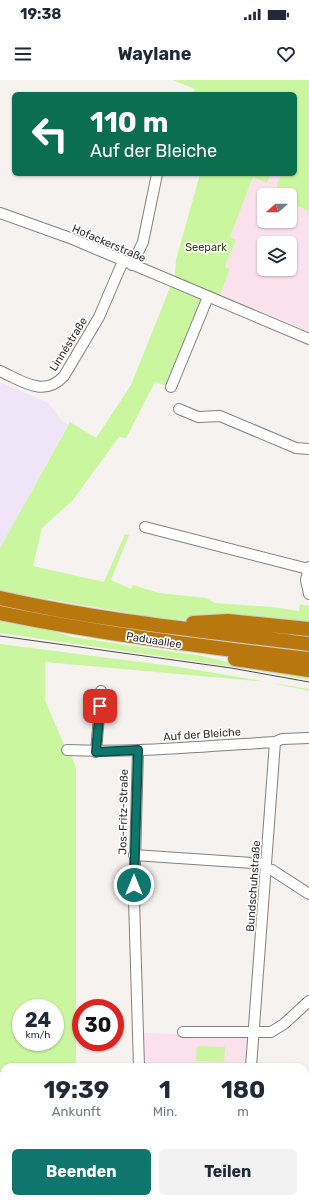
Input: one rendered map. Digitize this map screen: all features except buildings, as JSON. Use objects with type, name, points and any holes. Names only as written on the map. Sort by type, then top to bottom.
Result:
[{"type":"highway","name":"Paduaallee","points":[[0,598],[158,626],[309,644]]},
{"type":"highway","name":"Paduaallee","points":[[0,613],[72,628],[188,645],[309,659]]},
{"type":"highway","points":[[158,626],[228,621],[309,629]]},
{"type":"highway","points":[[188,645],[235,659],[309,670]]},
{"type":"street","name":"Linnéstraße","points":[[0,371],[37,387],[48,387],[58,383],[64,376],[99,317],[128,263],[143,242],[156,176]]},
{"type":"street","name":"Hofackerstraße","points":[[0,213],[70,238],[309,339]]},
{"type":"street","points":[[171,387],[208,297]]},
{"type":"street","points":[[179,409],[198,416],[220,416],[296,448],[309,449]]},
{"type":"street","points":[[145,527],[309,568],[306,580],[309,594]]},
{"type":"street","points":[[96,752],[101,691]]},
{"type":"street","name":"Auf der Bleiche","points":[[67,750],[96,752],[138,750],[275,742],[282,739],[309,738]]},
{"type":"street","name":"Bundschuhstraße","points":[[251,1063],[275,742]]},
{"type":"street","name":"Jos-Fritz-Straße","points":[[138,750],[134,855],[136,1033],[138,1063]]},
{"type":"street","points":[[134,855],[266,867],[309,894]]},
{"type":"street","points":[[183,1032],[271,1032],[277,1029],[309,1001]]},
{"type":"shaded area","points":[[269,176],[280,176],[277,188],[257,188],[257,228],[297,228],[297,206],[309,211],[309,331],[220,295],[230,269],[225,267],[236,240],[230,237],[253,177],[267,183]]},
{"type":"shaded area","points":[[0,382],[48,403],[62,421],[68,424],[0,548]]},
{"type":"shaded area","points":[[142,1033],[245,1036],[247,1043],[246,1063],[145,1063]]},
{"type":"green space","points":[[173,80],[309,80],[309,211],[297,206],[297,188],[277,188],[280,176],[297,176],[297,92],[194,92],[195,89]]},
{"type":"green space","name":"Seepark","points":[[199,176],[269,176],[267,183],[253,177],[230,237],[236,240],[225,267],[230,269],[220,295],[207,290],[203,304],[169,387],[155,382],[126,438],[119,437],[72,501],[42,528],[33,566],[104,582],[125,534],[129,535],[111,580],[131,589],[133,585],[159,593],[206,598],[215,603],[272,607],[299,611],[300,604],[309,606],[309,624],[164,619],[0,591],[0,548],[70,422],[96,438],[131,385],[175,275],[176,260]]},
{"type":"green space","points":[[0,618],[44,628],[72,637],[202,656],[240,665],[309,676],[309,680],[241,668],[0,633]]},
{"type":"green space","points":[[0,644],[179,667],[267,682],[45,662],[45,700],[65,747],[66,755],[71,755],[76,768],[76,999],[72,999],[72,1051],[76,1051],[76,1063],[0,1063]]},
{"type":"green space","points":[[269,682],[309,689],[309,691]]},
{"type":"green space","points":[[197,1046],[225,1047],[224,1062],[196,1061]]},
{"type":"tram line","points":[[0,636],[231,668],[309,682]]},
{"type":"route","points":[[100,706],[96,752],[138,750],[136,759],[134,885]]}]
